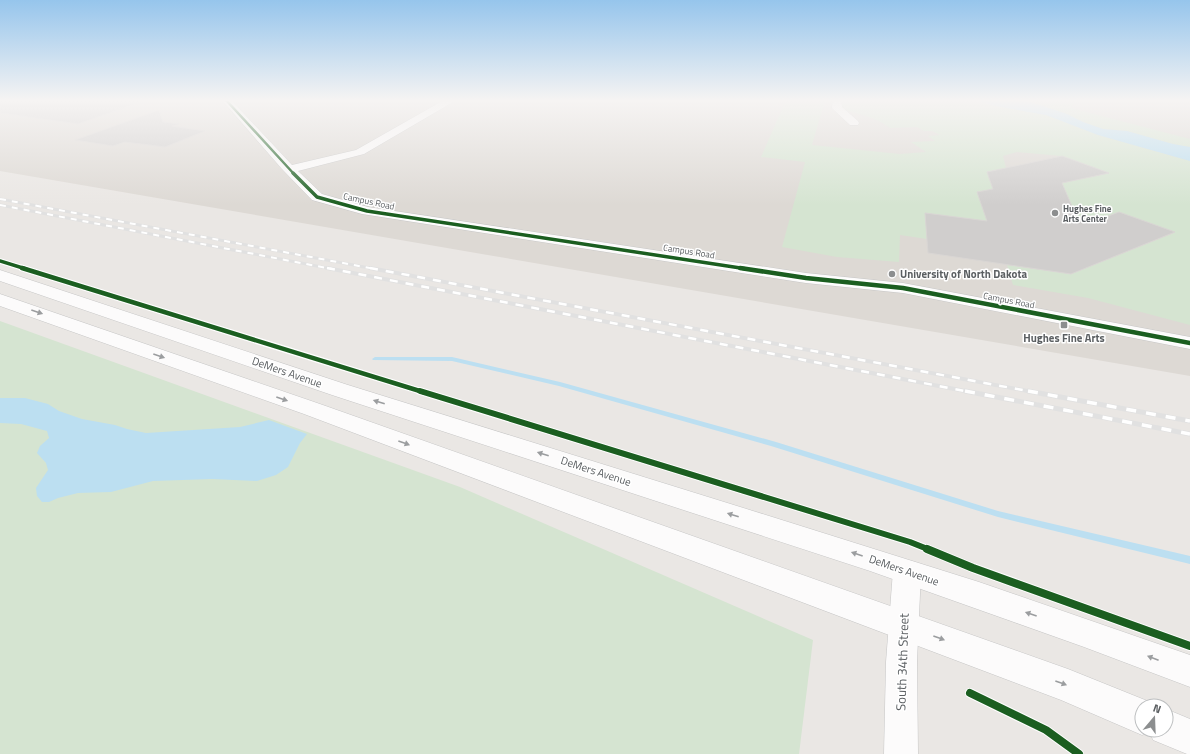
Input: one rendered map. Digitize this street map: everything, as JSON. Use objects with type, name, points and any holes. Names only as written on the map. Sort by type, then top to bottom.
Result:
[{"type":"main road","name":"DeMers Avenue","points":[[0,275],[339,390],[907,571],[1096,636],[1190,671]]},
{"type":"main road","points":[[0,300],[312,409],[1068,686],[1134,714]]},
{"type":"main road","points":[[1174,730],[1190,737]]},
{"type":"street","name":"Campus Road","points":[[258,135],[317,197],[368,211],[806,278],[903,288],[1182,341]]},
{"type":"street","points":[[289,169],[332,160],[360,152],[389,135]]},
{"type":"street","name":"South 34th Street","points":[[901,754],[900,680],[902,625],[907,571]]},
{"type":"shaded area","name":"University of North Dakota","points":[[0,135],[1190,135],[1190,376],[0,171]]},
{"type":"green space","points":[[771,135],[815,135],[812,145],[900,154],[926,152],[911,142],[935,141],[928,136],[1099,135],[1190,161],[1190,325],[1088,298],[1013,285],[1007,265],[1071,274],[1174,233],[1077,218],[1062,183],[1109,173],[1061,156],[1017,152],[1003,156],[1006,168],[987,172],[993,189],[977,192],[981,203],[1020,208],[1005,224],[925,213],[927,239],[900,235],[899,262],[837,257],[782,247],[805,162],[761,157]]},
{"type":"green space","points":[[1142,135],[1175,135],[1190,139],[1190,147]]},
{"type":"green space","points":[[0,321],[460,487],[813,640],[799,754],[0,754]]},
{"type":"water","points":[[1099,135],[1142,135],[1190,147],[1190,161]]},
{"type":"water","points":[[0,398],[25,398],[48,404],[59,411],[82,419],[146,433],[240,427],[269,420],[307,434],[300,443],[288,467],[276,475],[257,481],[212,479],[153,481],[111,492],[78,493],[49,502],[42,502],[37,496],[36,488],[48,470],[46,463],[37,453],[40,446],[49,438],[47,431],[21,424],[0,423]]},
{"type":"building","points":[[88,135],[195,135],[165,147],[125,142],[113,146],[75,140]]},
{"type":"building","name":"Hughes Fine Arts Center","points":[[1062,156],[1109,173],[1062,183],[1077,218],[1098,220],[1119,212],[1175,232],[1071,274],[928,253],[925,213],[987,221],[977,192],[993,189],[987,172]]},
{"type":"waterway","points":[[375,359],[452,359],[560,384],[773,444],[998,514],[1190,560]]},
{"type":"railway","points":[[0,199],[375,269]]},
{"type":"railway","points":[[0,205],[332,269]]},
{"type":"railway","points":[[327,268],[970,392]]},
{"type":"railway","points":[[370,268],[1033,392]]},
{"type":"railway","points":[[965,391],[1190,434]]},
{"type":"railway","points":[[1028,391],[1190,421]]},
{"type":"cycle path","points":[[258,135],[317,197],[367,211],[806,278],[903,288],[1190,343]]},
{"type":"cycle path","points":[[0,261],[910,542],[973,568],[1190,646]]},
{"type":"cycle path","points":[[970,693],[1046,730],[1079,754]]},
{"type":"place","name":"Hughes Fine Arts Center","points":[[1055,213]]},
{"type":"place","name":"University of North Dakota","points":[[892,274]]},
{"type":"place","name":"Hughes Fine Arts","points":[[1064,325]]}]
